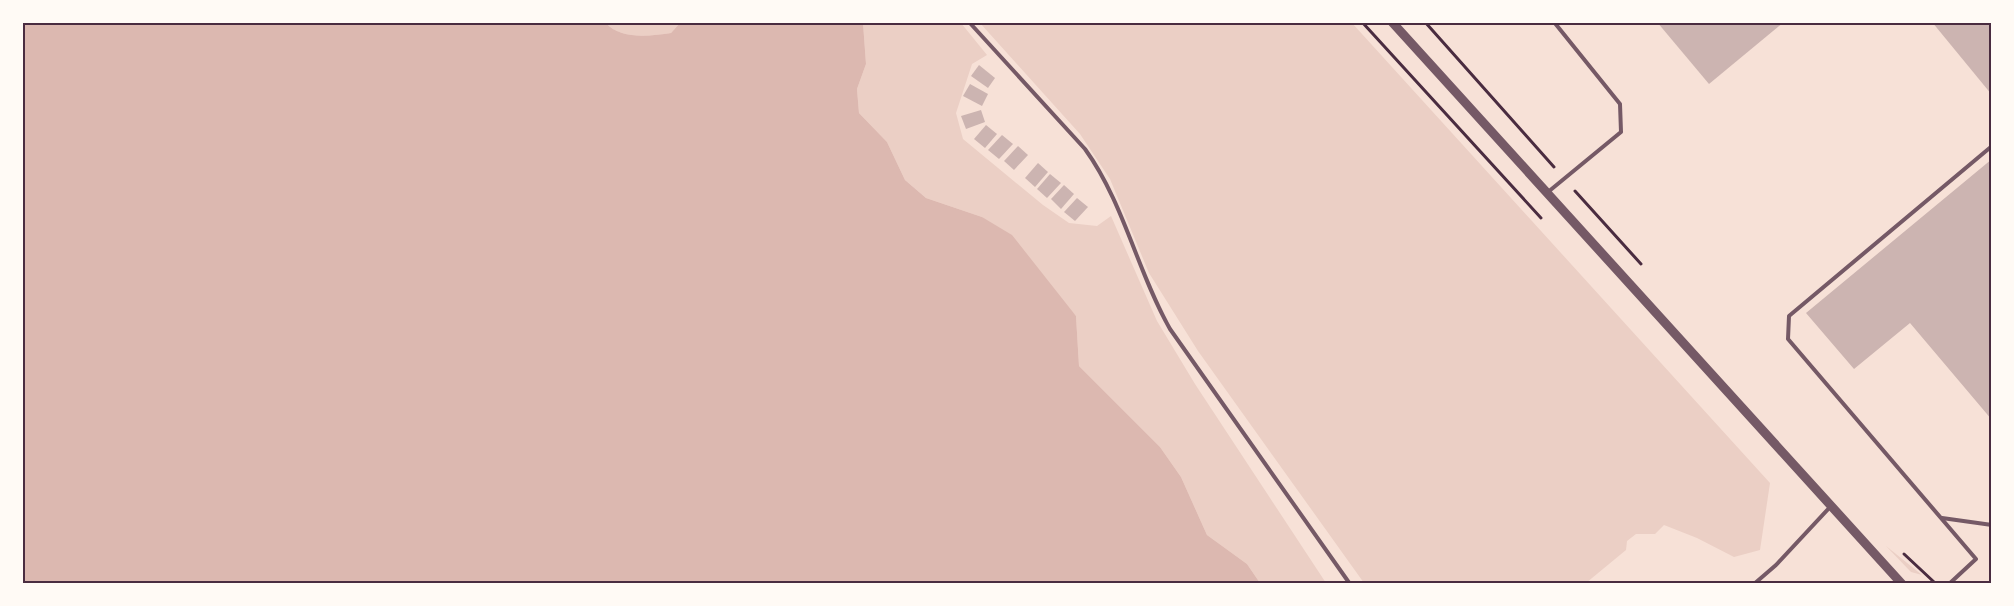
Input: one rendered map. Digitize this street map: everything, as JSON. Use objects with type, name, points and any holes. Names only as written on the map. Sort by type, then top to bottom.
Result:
[{"type":"street","points":[[1392,22],[1902,584]]},
{"type":"lane","points":[[969,22],[1085,149],[1098,167],[1108,186],[1155,302],[1170,329],[1350,584]]},
{"type":"lane","points":[[1547,193],[1621,132],[1620,104],[1554,22]]},
{"type":"lane","points":[[1949,584],[1976,559],[1788,339],[1789,316],[1992,146]]},
{"type":"lane","points":[[1754,584],[1776,565],[1831,506]]},
{"type":"lane","points":[[1942,518],[1992,525]]},
{"type":"shaded area","points":[[23,23],[606,23],[620,32],[645,36],[671,33],[680,23],[863,23],[866,64],[857,89],[859,113],[887,142],[905,180],[926,198],[982,217],[1012,235],[1076,316],[1079,366],[1160,447],[1181,477],[1207,535],[1247,564],[1260,583],[23,583]]},
{"type":"shaded area","points":[[606,23],[680,23],[671,33],[636,36],[620,32]]},
{"type":"shaded area","points":[[863,23],[961,23],[987,55],[972,64],[956,113],[963,139],[1043,205],[1069,223],[1097,226],[1111,216],[1157,321],[1195,384],[1326,583],[1260,583],[1247,564],[1207,535],[1181,477],[1160,447],[1079,366],[1076,316],[982,217],[926,198],[905,180],[887,142],[859,113],[857,89],[866,64]]},
{"type":"shaded area","points":[[980,23],[1352,23],[1770,483],[1760,550],[1734,557],[1697,538],[1664,525],[1655,534],[1636,534],[1627,541],[1626,550],[1586,583],[1364,583],[1198,351],[1149,273],[1110,179],[1080,134]]},
{"type":"shaded area","points":[[1886,546],[1922,575],[1911,572]]},
{"type":"building","points":[[1657,22],[1784,22],[1709,84]]},
{"type":"building","points":[[1932,22],[1992,22],[1992,95]]},
{"type":"building","points":[[979,65],[995,78],[988,88],[971,76]]},
{"type":"building","points":[[970,84],[988,94],[982,106],[963,96]]},
{"type":"building","points":[[981,110],[985,122],[966,129],[961,116]]},
{"type":"building","points":[[986,125],[997,134],[985,148],[974,139]]},
{"type":"building","points":[[1002,135],[1013,144],[999,159],[988,150]]},
{"type":"building","points":[[1018,146],[1028,155],[1014,170],[1004,161]]},
{"type":"building","points":[[1992,159],[1992,420],[1910,323],[1854,369],[1806,313]]},
{"type":"building","points":[[1038,163],[1048,172],[1035,187],[1025,178]]},
{"type":"building","points":[[1050,174],[1061,183],[1047,198],[1037,189]]},
{"type":"building","points":[[1064,185],[1074,194],[1061,209],[1051,199]]},
{"type":"building","points":[[1077,198],[1088,207],[1075,221],[1064,212]]}]
